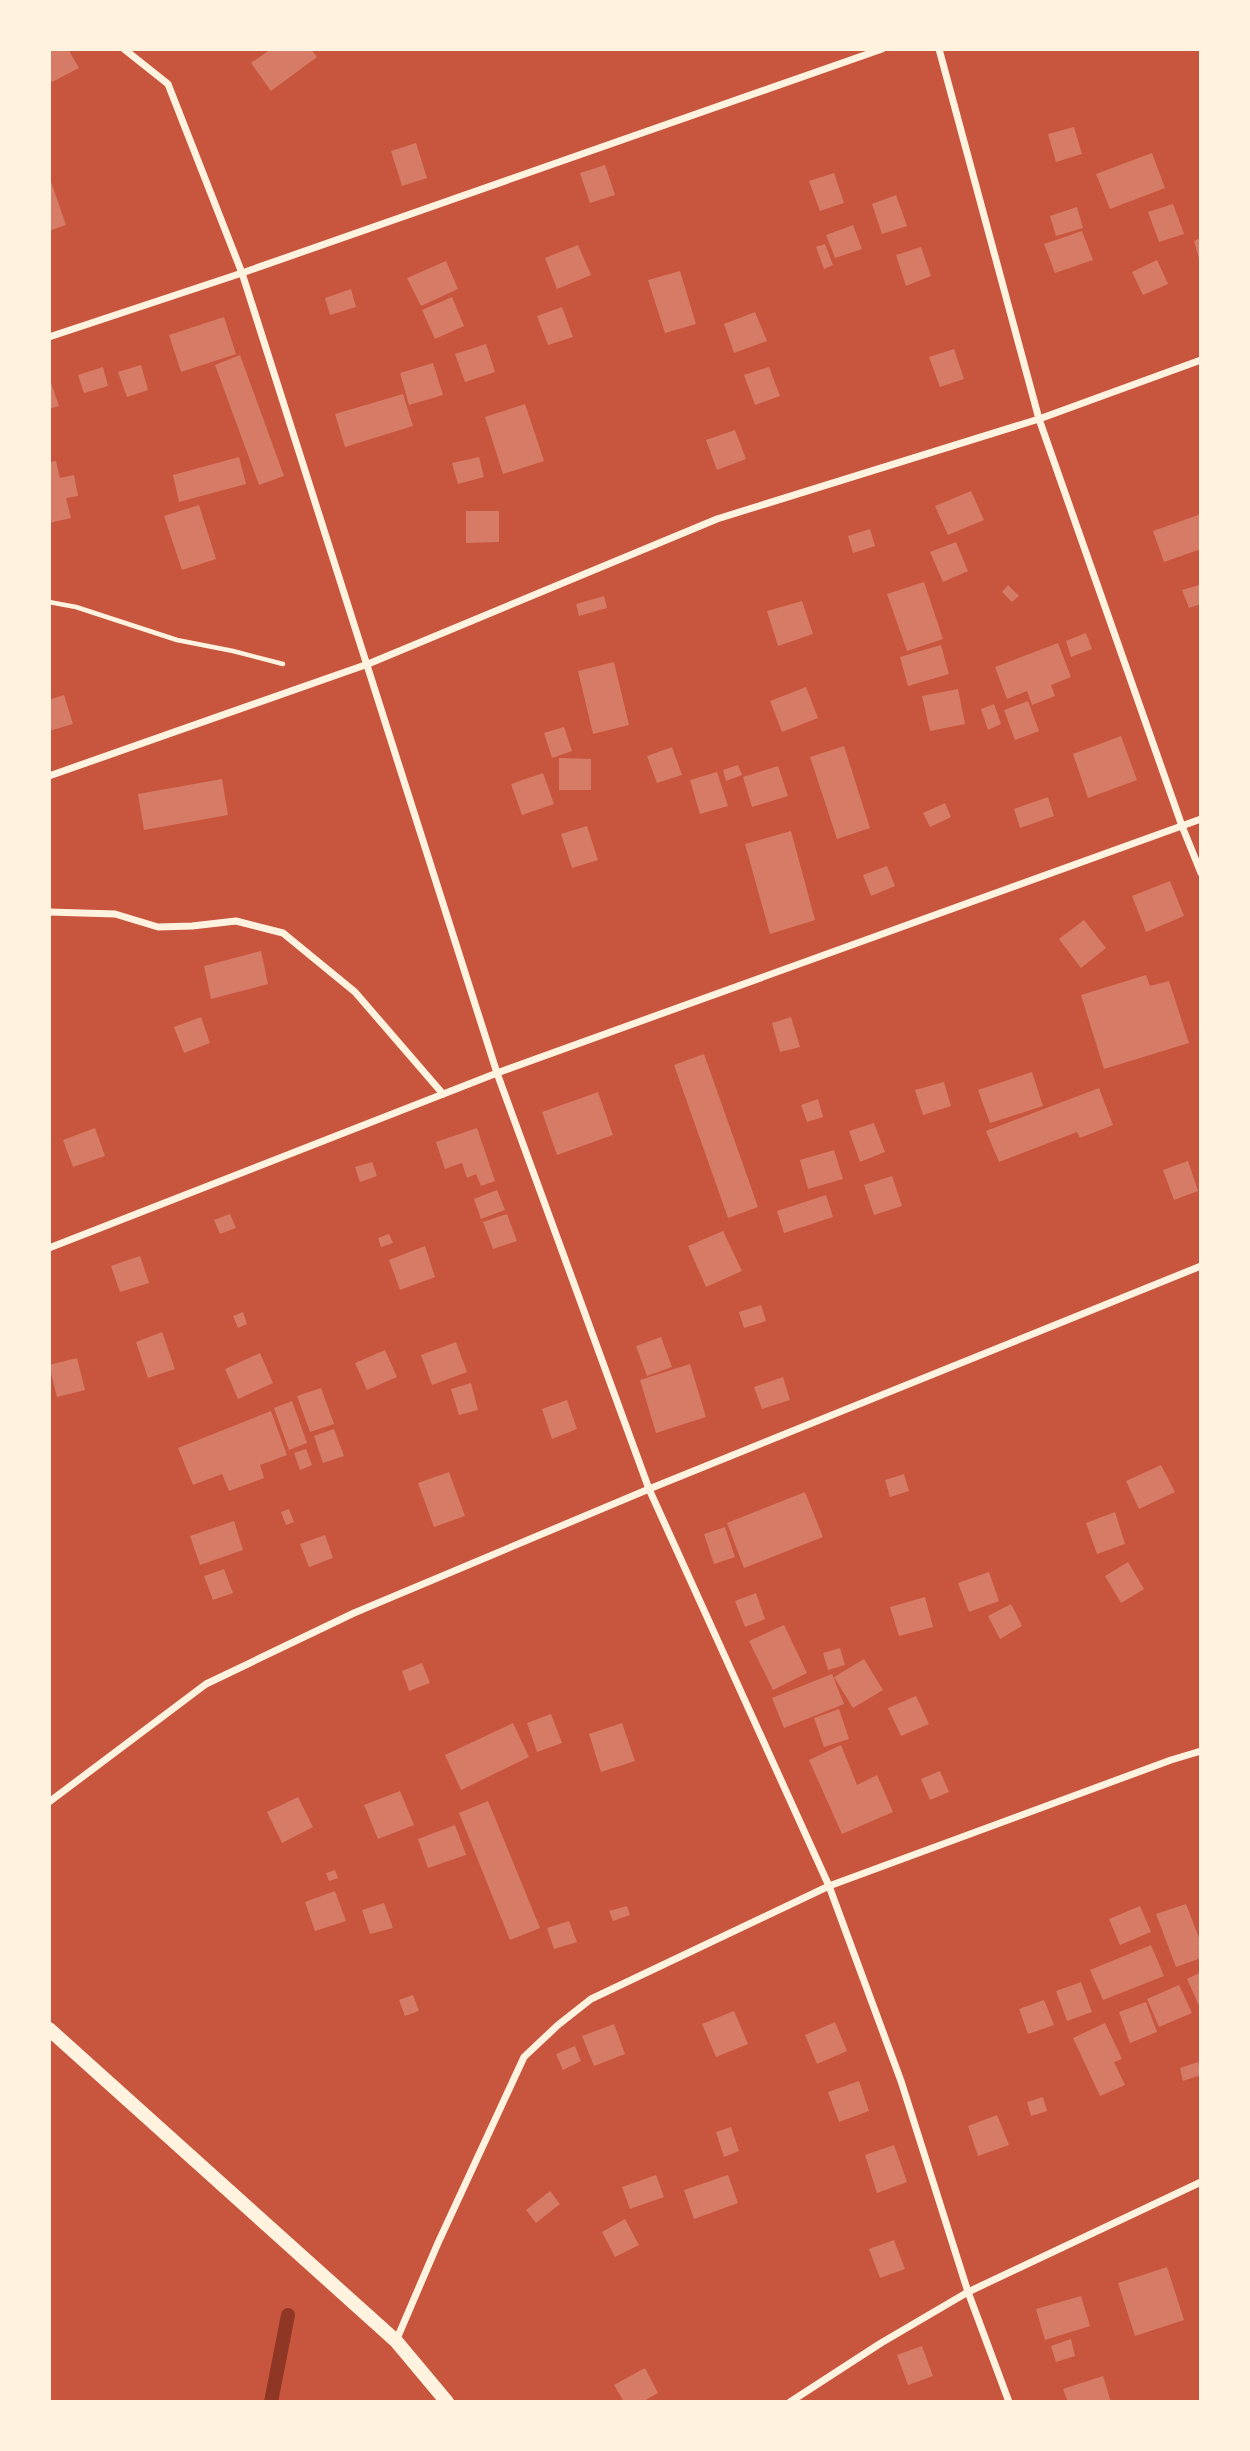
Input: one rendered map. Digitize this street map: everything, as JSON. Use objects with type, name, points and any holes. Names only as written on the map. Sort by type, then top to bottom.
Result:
[{"type":"main road","points":[[49,2029],[396,2341],[447,2402]]},
{"type":"street","points":[[124,49],[168,84],[242,274],[498,1073],[649,1489],[829,1886],[901,2081],[968,2292],[1009,2402]]},
{"type":"street","points":[[49,338],[242,274],[882,49]]},
{"type":"street","points":[[939,49],[1039,419],[1201,873]]},
{"type":"street","points":[[49,776],[368,664],[717,519],[1039,419],[1201,360]]},
{"type":"street","points":[[49,1248],[498,1073],[1201,819]]},
{"type":"street","points":[[49,912],[115,914],[158,927],[236,921],[284,933],[355,992],[443,1094]]},
{"type":"street","points":[[49,1802],[206,1684],[354,1613],[649,1489],[1201,1266]]},
{"type":"street","points":[[396,2341],[524,2057],[591,1999],[829,1886],[1201,1751]]},
{"type":"street","points":[[790,2402],[881,2343],[968,2292],[1201,2182]]},
{"type":"path","points":[[49,603],[76,607],[177,640],[275,661],[323,680]]},
{"type":"building","points":[[49,49],[68,49],[79,68],[52,82],[49,77]]},
{"type":"building","points":[[271,49],[311,49],[317,57],[271,91],[251,63]]},
{"type":"building","points":[[1074,127],[1082,154],[1056,162],[1048,134]]},
{"type":"building","points":[[416,143],[427,178],[402,186],[391,151]]},
{"type":"building","points":[[1152,153],[1165,188],[1110,209],[1096,174]]},
{"type":"building","points":[[605,165],[615,195],[590,203],[580,173]]},
{"type":"building","points":[[834,173],[844,203],[820,211],[809,181]]},
{"type":"building","points":[[49,176],[66,225],[49,231]]},
{"type":"building","points":[[896,195],[907,226],[882,234],[872,204]]},
{"type":"building","points":[[1173,204],[1184,234],[1159,242],[1148,212]]},
{"type":"building","points":[[1077,207],[1083,228],[1056,236],[1050,216]]},
{"type":"building","points":[[853,225],[862,249],[835,258],[826,235]]},
{"type":"building","points":[[1082,231],[1093,260],[1055,273],[1044,244]]},
{"type":"building","points":[[1201,238],[1201,262],[1200,262],[1194,241]]},
{"type":"building","points":[[825,244],[833,265],[824,269],[816,247]]},
{"type":"building","points":[[578,245],[591,275],[557,289],[545,258]]},
{"type":"building","points":[[921,247],[931,276],[906,286],[896,255]]},
{"type":"building","points":[[1157,260],[1168,284],[1143,295],[1132,272]]},
{"type":"building","points":[[446,261],[458,289],[421,306],[407,278]]},
{"type":"building","points":[[680,271],[696,324],[665,333],[648,280]]},
{"type":"building","points":[[351,289],[356,307],[330,315],[325,298]]},
{"type":"building","points":[[452,297],[464,326],[435,339],[422,310]]},
{"type":"building","points":[[562,307],[573,337],[548,345],[537,316]]},
{"type":"building","points":[[755,312],[767,341],[734,353],[724,324]]},
{"type":"building","points":[[224,317],[236,354],[181,372],[169,335]]},
{"type":"building","points":[[486,344],[495,372],[465,382],[455,354]]},
{"type":"building","points":[[954,349],[964,379],[940,387],[929,357]]},
{"type":"building","points":[[240,355],[284,476],[259,485],[215,365]]},
{"type":"building","points":[[433,363],[443,395],[409,405],[400,373]]},
{"type":"building","points":[[141,365],[148,390],[127,397],[118,372]]},
{"type":"building","points":[[103,367],[108,386],[84,393],[78,375]]},
{"type":"building","points":[[769,367],[780,396],[755,405],[744,375]]},
{"type":"building","points":[[49,377],[59,406],[49,409]]},
{"type":"building","points":[[403,394],[413,426],[345,447],[335,414]]},
{"type":"building","points":[[525,404],[544,461],[503,474],[485,417]]},
{"type":"building","points":[[735,430],[746,459],[717,470],[706,440]]},
{"type":"building","points":[[239,457],[246,484],[179,502],[173,475]]},
{"type":"building","points":[[479,457],[484,477],[458,484],[452,463]]},
{"type":"building","points":[[56,461],[60,478],[74,475],[78,496],[66,498],[71,518],[49,523],[49,462]]},
{"type":"building","points":[[971,491],[984,520],[948,535],[935,506]]},
{"type":"building","points":[[199,505],[216,559],[182,570],[164,516]]},
{"type":"building","points":[[466,511],[499,511],[499,542],[466,543]]},
{"type":"building","points":[[1201,514],[1201,549],[1164,562],[1153,531]]},
{"type":"building","points":[[870,529],[875,546],[853,553],[848,536]]},
{"type":"building","points":[[956,542],[968,571],[943,582],[930,552]]},
{"type":"building","points":[[924,582],[943,639],[907,651],[887,594]]},
{"type":"building","points":[[1008,585],[1019,596],[1012,602],[1002,592]]},
{"type":"building","points":[[1199,585],[1201,604],[1189,608],[1182,590]]},
{"type":"building","points":[[604,596],[607,608],[579,616],[576,604]]},
{"type":"building","points":[[802,601],[813,634],[778,646],[767,611]]},
{"type":"building","points":[[1086,633],[1092,649],[1071,657],[1066,641]]},
{"type":"building","points":[[1058,643],[1071,677],[1051,685],[1055,696],[1032,705],[1027,691],[1007,699],[995,667]]},
{"type":"building","points":[[941,645],[949,674],[908,686],[900,657]]},
{"type":"building","points":[[614,662],[629,725],[593,734],[578,671]]},
{"type":"building","points":[[806,687],[818,718],[782,732],[770,701]]},
{"type":"building","points":[[958,689],[965,724],[930,731],[922,696]]},
{"type":"building","points":[[64,695],[73,724],[49,731],[49,700]]},
{"type":"building","points":[[1028,701],[1039,731],[1015,740],[1004,710]]},
{"type":"building","points":[[994,704],[1001,724],[988,730],[981,709]]},
{"type":"building","points":[[564,727],[572,751],[552,758],[544,733]]},
{"type":"building","points":[[1121,736],[1137,780],[1088,798],[1073,754]]},
{"type":"building","points":[[844,746],[870,828],[837,839],[810,757]]},
{"type":"building","points":[[672,747],[682,775],[657,783],[647,756]]},
{"type":"building","points":[[559,758],[591,759],[591,790],[559,790]]},
{"type":"building","points":[[738,765],[742,775],[726,781],[723,770]]},
{"type":"building","points":[[778,766],[788,796],[752,807],[743,777]]},
{"type":"building","points":[[717,772],[728,806],[700,814],[690,780]]},
{"type":"building","points":[[543,773],[554,804],[522,815],[511,784]]},
{"type":"building","points":[[222,779],[228,815],[144,830],[138,794]]},
{"type":"building","points":[[1048,797],[1054,816],[1020,828],[1014,809]]},
{"type":"building","points":[[945,803],[951,817],[930,827],[923,813]]},
{"type":"building","points":[[587,826],[598,860],[572,868],[561,834]]},
{"type":"building","points":[[791,831],[815,920],[770,934],[745,844]]},
{"type":"building","points":[[887,866],[895,886],[871,896],[863,875]]},
{"type":"building","points":[[1170,881],[1184,916],[1146,932],[1132,896]]},
{"type":"building","points":[[1084,920],[1106,948],[1081,968],[1059,939]]},
{"type":"building","points":[[261,951],[268,984],[211,999],[204,966]]},
{"type":"building","points":[[1146,975],[1150,986],[1169,981],[1189,1043],[1104,1069],[1081,995]]},
{"type":"building","points":[[201,1017],[210,1043],[184,1053],[174,1027]]},
{"type":"building","points":[[791,1017],[800,1047],[780,1052],[772,1023]]},
{"type":"building","points":[[704,1054],[758,1207],[728,1218],[674,1065]]},
{"type":"building","points":[[1032,1072],[1043,1106],[990,1123],[978,1090]]},
{"type":"building","points":[[944,1082],[951,1106],[923,1115],[915,1090]]},
{"type":"building","points":[[1099,1088],[1113,1125],[1080,1138],[1077,1132],[999,1162],[986,1131]]},
{"type":"building","points":[[598,1092],[613,1135],[557,1155],[542,1112]]},
{"type":"building","points":[[818,1099],[823,1117],[807,1122],[801,1105]]},
{"type":"building","points":[[874,1123],[885,1152],[860,1162],[849,1131]]},
{"type":"building","points":[[95,1128],[105,1156],[73,1167],[63,1140]]},
{"type":"building","points":[[477,1128],[495,1181],[481,1186],[476,1174],[467,1178],[462,1163],[445,1169],[436,1142]]},
{"type":"building","points":[[834,1150],[843,1179],[808,1189],[800,1160]]},
{"type":"building","points":[[1188,1161],[1198,1191],[1174,1200],[1163,1170]]},
{"type":"building","points":[[372,1162],[377,1176],[360,1182],[355,1167]]},
{"type":"building","points":[[892,1176],[902,1206],[874,1215],[864,1185]]},
{"type":"building","points":[[497,1190],[505,1210],[481,1219],[474,1199]]},
{"type":"building","points":[[826,1195],[833,1217],[784,1233],[777,1211]]},
{"type":"building","points":[[230,1214],[236,1228],[220,1234],[214,1220]]},
{"type":"building","points":[[507,1214],[517,1241],[493,1249],[483,1222]]},
{"type":"building","points":[[723,1231],[742,1271],[706,1287],[688,1246]]},
{"type":"building","points":[[389,1234],[393,1243],[381,1247],[378,1238]]},
{"type":"building","points":[[425,1246],[435,1277],[400,1290],[389,1260]]},
{"type":"building","points":[[140,1256],[149,1283],[120,1292],[111,1266]]},
{"type":"building","points":[[761,1305],[766,1321],[744,1328],[739,1312]]},
{"type":"building","points":[[243,1312],[247,1324],[238,1328],[233,1316]]},
{"type":"building","points":[[162,1332],[175,1369],[148,1378],[136,1342]]},
{"type":"building","points":[[661,1337],[672,1367],[647,1376],[636,1346]]},
{"type":"building","points":[[456,1342],[467,1372],[432,1385],[421,1355]]},
{"type":"building","points":[[385,1350],[397,1377],[367,1390],[355,1363]]},
{"type":"building","points":[[260,1353],[273,1383],[238,1399],[225,1369]]},
{"type":"building","points":[[77,1358],[85,1390],[57,1397],[49,1365]]},
{"type":"building","points":[[690,1364],[706,1417],[656,1433],[640,1380]]},
{"type":"building","points":[[783,1377],[790,1400],[762,1409],[754,1387]]},
{"type":"building","points":[[471,1383],[478,1410],[459,1415],[451,1389]]},
{"type":"building","points":[[321,1388],[334,1424],[310,1432],[297,1396]]},
{"type":"building","points":[[567,1400],[577,1429],[552,1439],[542,1409]]},
{"type":"building","points":[[292,1401],[307,1443],[289,1450],[274,1408]]},
{"type":"building","points":[[271,1411],[287,1455],[260,1465],[264,1478],[229,1491],[222,1474],[193,1485],[178,1448]]},
{"type":"building","points":[[334,1429],[344,1456],[323,1463],[314,1436]]},
{"type":"building","points":[[306,1449],[312,1465],[300,1470],[294,1453]]},
{"type":"building","points":[[1161,1465],[1175,1492],[1139,1509],[1126,1481]]},
{"type":"building","points":[[449,1472],[465,1516],[434,1527],[418,1483]]},
{"type":"building","points":[[904,1474],[909,1491],[890,1497],[885,1480]]},
{"type":"building","points":[[805,1492],[823,1537],[744,1568],[727,1523]]},
{"type":"building","points":[[289,1509],[294,1522],[286,1525],[281,1512]]},
{"type":"building","points":[[1115,1512],[1125,1544],[1097,1554],[1086,1523]]},
{"type":"building","points":[[234,1521],[243,1550],[200,1565],[190,1536]]},
{"type":"building","points":[[725,1527],[735,1557],[714,1564],[704,1534]]},
{"type":"building","points":[[325,1535],[333,1558],[309,1567],[300,1544]]},
{"type":"building","points":[[1128,1562],[1144,1589],[1121,1603],[1105,1576]]},
{"type":"building","points":[[224,1569],[233,1593],[213,1600],[204,1576]]},
{"type":"building","points":[[989,1572],[999,1601],[969,1612],[958,1583]]},
{"type":"building","points":[[756,1593],[765,1619],[745,1627],[735,1601]]},
{"type":"building","points":[[925,1597],[933,1627],[899,1636],[890,1607]]},
{"type":"building","points":[[1011,1604],[1022,1626],[1000,1639],[988,1616]]},
{"type":"building","points":[[784,1625],[807,1673],[773,1690],[749,1641]]},
{"type":"building","points":[[840,1648],[845,1665],[828,1670],[823,1653]]},
{"type":"building","points":[[864,1659],[883,1690],[853,1708],[834,1677]]},
{"type":"building","points":[[422,1663],[430,1683],[409,1691],[402,1671]]},
{"type":"building","points":[[832,1674],[844,1704],[784,1728],[772,1698]]},
{"type":"building","points":[[916,1696],[929,1724],[901,1736],[888,1708]]},
{"type":"building","points":[[839,1709],[849,1739],[824,1747],[814,1718]]},
{"type":"building","points":[[551,1714],[562,1743],[537,1752],[527,1723]]},
{"type":"building","points":[[513,1723],[529,1757],[461,1790],[445,1755]]},
{"type":"building","points":[[622,1723],[635,1761],[601,1772],[589,1734]]},
{"type":"building","points":[[841,1745],[857,1785],[877,1775],[893,1812],[842,1834],[809,1760]]},
{"type":"building","points":[[940,1771],[949,1792],[930,1800],[921,1779]]},
{"type":"building","points":[[400,1791],[414,1825],[378,1839],[364,1805]]},
{"type":"building","points":[[298,1797],[313,1827],[282,1843],[267,1812]]},
{"type":"building","points":[[488,1801],[540,1928],[510,1940],[459,1813]]},
{"type":"building","points":[[455,1825],[466,1855],[428,1868],[418,1839]]},
{"type":"building","points":[[335,1870],[338,1878],[329,1881],[326,1873]]},
{"type":"building","points":[[335,1891],[346,1921],[315,1931],[305,1902]]},
{"type":"building","points":[[384,1903],[393,1928],[370,1934],[362,1910]]},
{"type":"building","points":[[1186,1904],[1201,1943],[1201,1958],[1176,1967],[1156,1914]]},
{"type":"building","points":[[627,1906],[630,1915],[613,1921],[609,1911]]},
{"type":"building","points":[[1140,1906],[1151,1932],[1120,1945],[1109,1919]]},
{"type":"building","points":[[569,1921],[577,1942],[554,1949],[547,1928]]},
{"type":"building","points":[[1151,1945],[1164,1976],[1103,2000],[1090,1970]]},
{"type":"building","points":[[1201,1972],[1201,2010],[1187,1979]]},
{"type":"building","points":[[1081,1982],[1092,2012],[1067,2021],[1056,1991]]},
{"type":"building","points":[[1179,1985],[1192,2013],[1159,2027],[1147,1999]]},
{"type":"building","points":[[413,1995],[419,2011],[405,2016],[399,2000]]},
{"type":"building","points":[[1044,2000],[1054,2025],[1028,2034],[1019,2009]]},
{"type":"building","points":[[1146,2002],[1157,2032],[1130,2043],[1119,2012]]},
{"type":"building","points":[[734,2011],[748,2044],[716,2057],[702,2024]]},
{"type":"building","points":[[835,2022],[847,2051],[817,2064],[805,2035]]},
{"type":"building","points":[[1105,2023],[1122,2059],[1114,2062],[1125,2085],[1100,2096],[1073,2038]]},
{"type":"building","points":[[614,2024],[625,2054],[594,2066],[582,2036]]},
{"type":"building","points":[[575,2046],[581,2061],[563,2070],[556,2054]]},
{"type":"building","points":[[1198,2062],[1201,2075],[1183,2081],[1180,2068]]},
{"type":"building","points":[[859,2081],[869,2111],[839,2122],[828,2092]]},
{"type":"building","points":[[1043,2097],[1047,2111],[1031,2116],[1027,2102]]},
{"type":"building","points":[[997,2115],[1009,2145],[978,2156],[968,2126]]},
{"type":"building","points":[[731,2127],[739,2151],[724,2157],[716,2132]]},
{"type":"building","points":[[894,2145],[907,2182],[877,2193],[865,2155]]},
{"type":"building","points":[[656,2175],[664,2197],[630,2209],[622,2187]]},
{"type":"building","points":[[728,2175],[738,2203],[694,2219],[684,2190]]},
{"type":"building","points":[[550,2191],[560,2204],[536,2223],[526,2210]]},
{"type":"building","points":[[625,2219],[639,2245],[615,2257],[602,2232]]},
{"type":"building","points":[[894,2240],[905,2269],[880,2278],[869,2249]]},
{"type":"building","points":[[1167,2267],[1184,2320],[1135,2336],[1118,2283]]},
{"type":"building","points":[[1081,2296],[1090,2326],[1045,2340],[1036,2309]]},
{"type":"building","points":[[1071,2339],[1075,2356],[1056,2362],[1051,2346]]},
{"type":"building","points":[[922,2346],[933,2376],[908,2385],[897,2355]]},
{"type":"building","points":[[645,2368],[658,2393],[642,2402],[624,2402],[614,2385]]},
{"type":"building","points":[[1103,2376],[1111,2402],[1068,2402],[1063,2389]]},
{"type":"waterway","points":[[271,2402],[288,2315]]}]
